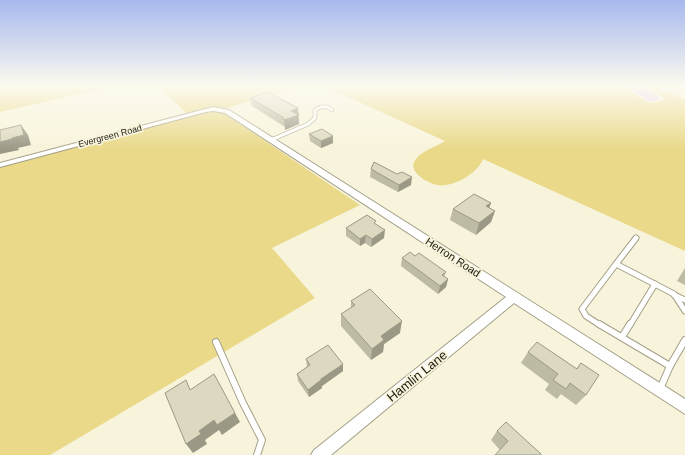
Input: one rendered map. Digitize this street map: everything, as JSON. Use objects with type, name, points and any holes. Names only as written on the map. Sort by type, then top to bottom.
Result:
[{"type":"street","name":"Herron Road","points":[[221,109],[227,111],[685,407]]},
{"type":"street","name":"Evergreen Road","points":[[0,165],[206,110],[221,109]]},
{"type":"street","name":"Hamlin Lane","points":[[319,455],[515,296]]},
{"type":"lane","points":[[271,140],[308,124],[315,118],[315,110],[322,107]]},
{"type":"lane","points":[[636,238],[582,309],[586,316],[670,366]]},
{"type":"lane","points":[[616,264],[685,300]]},
{"type":"lane","points":[[622,337],[655,284]]},
{"type":"lane","points":[[674,294],[685,311]]},
{"type":"lane","points":[[660,390],[670,366],[685,340]]},
{"type":"lane","points":[[216,342],[243,403],[262,440],[257,455]]},
{"type":"shaded area","points":[[0,107],[21,107],[0,112]]},
{"type":"shaded area","points":[[180,107],[228,107],[219,110],[360,205],[272,248],[315,298],[50,455],[0,455],[0,167],[188,115]]},
{"type":"shaded area","points":[[371,107],[685,107],[685,251],[483,159],[476,169],[457,182],[437,185],[428,182],[416,172],[414,163],[422,153],[445,141]]},
{"type":"building","points":[[266,107],[298,108],[291,111],[299,115],[284,120],[284,118]]},
{"type":"building","points":[[21,125],[24,135],[0,142],[0,130]]},
{"type":"building","points":[[322,129],[333,136],[321,141],[309,134]]},
{"type":"building","points":[[374,162],[397,174],[402,172],[412,177],[399,185],[371,169]]},
{"type":"building","points":[[474,194],[491,203],[486,206],[495,211],[479,223],[453,209]]},
{"type":"building","points":[[367,215],[376,221],[374,223],[385,230],[372,239],[366,235],[360,239],[346,228]]},
{"type":"building","points":[[410,252],[415,256],[419,253],[446,272],[442,275],[448,279],[440,286],[402,258]]},
{"type":"building","points":[[370,289],[402,321],[381,336],[384,340],[372,349],[341,314],[355,305],[351,301]]},
{"type":"building","points":[[537,342],[577,369],[581,363],[599,375],[586,395],[570,383],[566,389],[553,380],[558,374],[528,352]]},
{"type":"building","points":[[328,345],[343,364],[308,390],[297,374],[310,365],[306,359]]},
{"type":"building","points":[[214,374],[235,413],[217,425],[214,420],[199,431],[201,434],[186,444],[165,393],[186,380],[190,390]]},
{"type":"building","points":[[506,422],[541,455],[495,455],[508,441],[497,431]]}]
